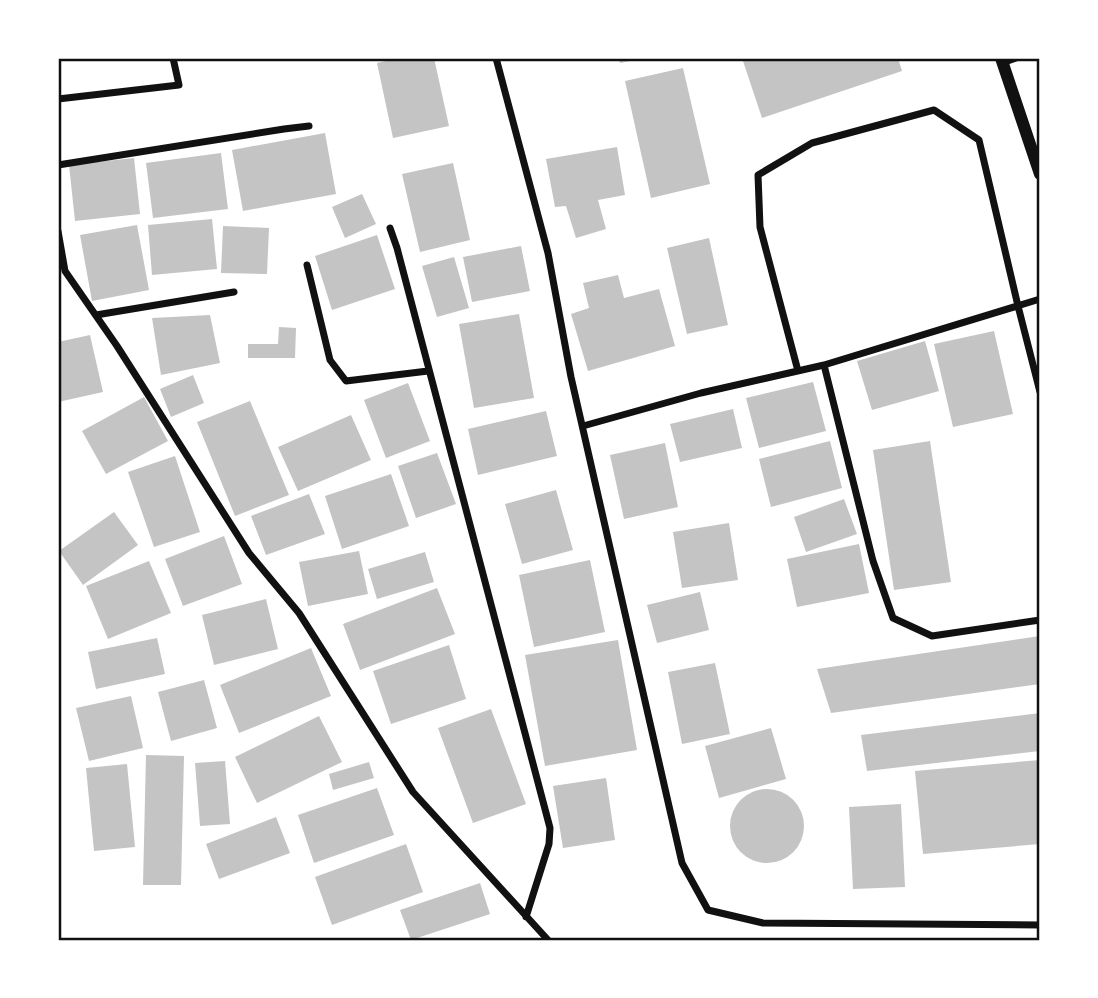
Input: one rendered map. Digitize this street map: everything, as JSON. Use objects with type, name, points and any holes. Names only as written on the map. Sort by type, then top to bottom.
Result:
[{"type":"street","points":[[58,99],[179,85],[173,58]]},
{"type":"street","points":[[496,58],[548,253],[571,377],[682,863],[708,910],[763,923],[1040,925]]},
{"type":"street","points":[[1016,58],[1002,60],[1040,174]]},
{"type":"street","points":[[798,371],[760,227],[758,175],[812,143],[934,110],[979,140],[1040,391]]},
{"type":"street","points":[[58,165],[309,127]]},
{"type":"street","points":[[390,228],[550,828],[549,844],[526,918]]},
{"type":"street","points":[[58,231],[61,272],[96,315],[249,553],[299,612],[413,792],[548,940]]},
{"type":"street","points":[[307,265],[330,360],[346,381],[428,371]]},
{"type":"street","points":[[96,315],[234,292]]},
{"type":"street","points":[[583,425],[701,393],[824,365],[1040,299]]},
{"type":"street","points":[[824,365],[873,561],[893,618],[932,636],[1040,620]]},
{"type":"building","points":[[399,58],[434,58],[449,126],[393,138],[377,63]]},
{"type":"building","points":[[618,58],[640,58],[640,59],[620,63]]},
{"type":"building","points":[[742,58],[898,58],[902,71],[762,118]]},
{"type":"building","points":[[683,68],[710,184],[651,198],[625,81]]},
{"type":"building","points":[[325,133],[336,194],[243,211],[232,150]]},
{"type":"building","points":[[617,147],[625,195],[598,200],[606,229],[576,238],[566,206],[555,207],[546,159]]},
{"type":"building","points":[[221,153],[228,209],[153,218],[146,163]]},
{"type":"building","points":[[134,158],[140,214],[75,221],[69,165]]},
{"type":"building","points":[[453,163],[470,240],[420,252],[402,174]]},
{"type":"building","points":[[362,194],[376,224],[345,238],[332,207]]},
{"type":"building","points":[[212,219],[217,269],[152,275],[148,225]]},
{"type":"building","points":[[137,225],[149,290],[92,301],[80,235]]},
{"type":"building","points":[[223,226],[269,228],[267,274],[221,273]]},
{"type":"building","points":[[377,235],[395,289],[332,310],[315,256]]},
{"type":"building","points":[[709,238],[728,325],[687,334],[667,248]]},
{"type":"building","points":[[521,246],[530,291],[472,302],[463,257]]},
{"type":"building","points":[[454,257],[469,308],[437,317],[422,266]]},
{"type":"building","points":[[618,275],[624,298],[659,289],[675,346],[588,371],[571,314],[589,308],[583,283]]},
{"type":"building","points":[[519,314],[534,398],[474,408],[459,324]]},
{"type":"building","points":[[210,315],[220,363],[161,375],[152,318]]},
{"type":"building","points":[[279,327],[296,328],[295,358],[248,358],[248,344],[278,344]]},
{"type":"building","points":[[994,331],[1013,414],[953,427],[934,344]]},
{"type":"building","points":[[90,335],[103,392],[58,402],[58,342]]},
{"type":"building","points":[[925,341],[939,391],[872,410],[857,361]]},
{"type":"building","points":[[193,375],[204,403],[171,417],[160,389]]},
{"type":"building","points":[[813,382],[826,431],[759,448],[746,398]]},
{"type":"building","points":[[408,383],[430,441],[386,458],[364,400]]},
{"type":"building","points":[[144,397],[168,441],[106,474],[82,431]]},
{"type":"building","points":[[250,401],[289,495],[235,516],[197,422]]},
{"type":"building","points":[[733,409],[742,448],[680,462],[670,424]]},
{"type":"building","points":[[546,411],[557,456],[478,475],[468,429]]},
{"type":"building","points":[[351,415],[371,460],[298,491],[278,447]]},
{"type":"building","points":[[830,441],[842,488],[771,507],[759,459]]},
{"type":"building","points":[[930,441],[951,582],[894,590],[873,450]]},
{"type":"building","points":[[665,443],[678,507],[624,519],[610,455]]},
{"type":"building","points":[[437,453],[456,504],[416,518],[398,466]]},
{"type":"building","points":[[175,456],[200,532],[154,547],[128,472]]},
{"type":"building","points":[[391,474],[409,526],[342,549],[325,496]]},
{"type":"building","points":[[556,490],[573,550],[522,564],[505,504]]},
{"type":"building","points":[[309,494],[325,534],[266,555],[251,516]]},
{"type":"building","points":[[844,499],[857,534],[806,552],[794,517]]},
{"type":"building","points":[[114,512],[138,545],[83,585],[59,551]]},
{"type":"building","points":[[729,523],[738,580],[682,588],[673,532]]},
{"type":"building","points":[[224,536],[242,584],[183,606],[165,559]]},
{"type":"building","points":[[859,544],[869,593],[797,607],[787,559]]},
{"type":"building","points":[[359,551],[368,594],[308,606],[299,562]]},
{"type":"building","points":[[425,552],[434,582],[377,599],[368,569]]},
{"type":"building","points":[[590,560],[605,632],[534,647],[519,575]]},
{"type":"building","points":[[149,561],[171,613],[108,639],[86,586]]},
{"type":"building","points":[[437,588],[455,634],[360,670],[343,624]]},
{"type":"building","points":[[700,592],[709,630],[657,643],[647,605]]},
{"type":"building","points":[[266,599],[278,649],[214,665],[202,615]]},
{"type":"building","points":[[1040,636],[1040,684],[831,713],[817,669]]},
{"type":"building","points":[[157,638],[165,674],[96,689],[88,652]]},
{"type":"building","points":[[618,640],[637,750],[545,766],[525,655]]},
{"type":"building","points":[[449,645],[466,699],[391,724],[373,671]]},
{"type":"building","points":[[311,648],[331,696],[239,733],[220,685]]},
{"type":"building","points":[[715,663],[730,734],[682,744],[668,672]]},
{"type":"building","points":[[204,680],[217,728],[171,741],[158,692]]},
{"type":"building","points":[[131,696],[143,748],[89,761],[76,708]]},
{"type":"building","points":[[491,709],[526,804],[473,823],[438,728]]},
{"type":"building","points":[[1040,713],[1040,751],[867,771],[861,735]]},
{"type":"building","points":[[319,716],[342,762],[257,803],[235,757]]},
{"type":"building","points":[[771,728],[786,779],[719,798],[705,746]]},
{"type":"building","points":[[146,755],[184,756],[181,885],[143,885]]},
{"type":"building","points":[[1040,760],[1040,844],[923,854],[915,771]]},
{"type":"building","points":[[225,761],[230,824],[200,826],[195,763]]},
{"type":"building","points":[[369,762],[374,778],[333,790],[329,774]]},
{"type":"building","points":[[127,764],[135,847],[94,851],[86,768]]},
{"type":"building","points":[[606,778],[615,840],[563,848],[553,786]]},
{"type":"building","points":[[377,788],[394,835],[314,863],[298,815]]},
{"type":"building","points":[[767,789],[788,795],[798,805],[804,826],[798,847],[788,857],[767,863],[746,857],[736,847],[730,826],[736,805],[746,795]]},
{"type":"building","points":[[901,804],[905,887],[853,889],[849,807]]},
{"type":"building","points":[[276,817],[290,853],[219,879],[206,844]]},
{"type":"building","points":[[406,844],[423,892],[332,925],[315,877]]},
{"type":"building","points":[[480,883],[490,914],[411,940],[400,910]]}]
